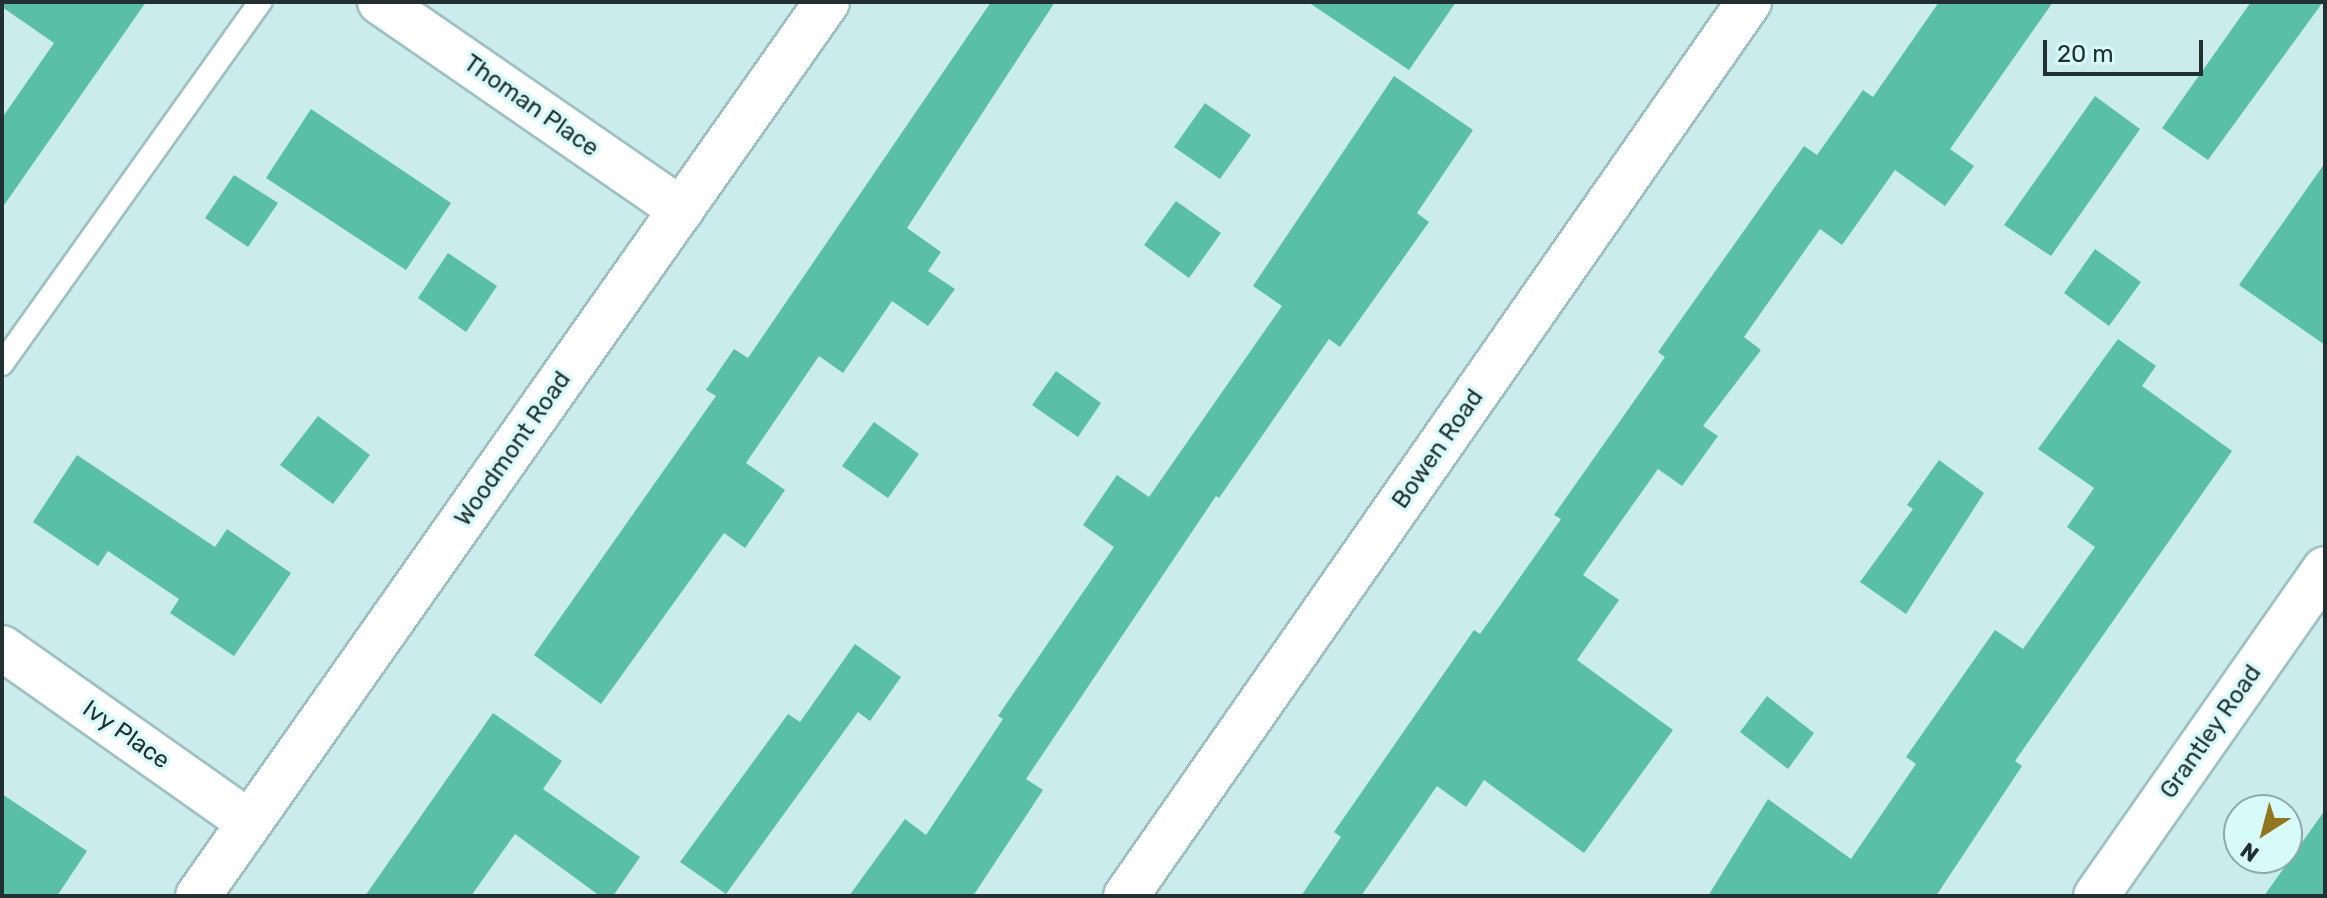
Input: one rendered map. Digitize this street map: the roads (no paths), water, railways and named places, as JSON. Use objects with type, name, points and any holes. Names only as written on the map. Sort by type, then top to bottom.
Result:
[{"type":"street","name":"Thoman Place","points":[[380,2],[681,210]]},
{"type":"street","name":"Woodmont Road","points":[[198,896],[827,2]]},
{"type":"street","name":"Bowen Road","points":[[1126,896],[1749,2]]},
{"type":"street","name":"Grantley Road","points":[[2096,896],[2325,569]]},
{"type":"street","name":"Ivy Place","points":[[2,648],[249,822]]},
{"type":"lane","points":[[2,364],[260,2]]}]
